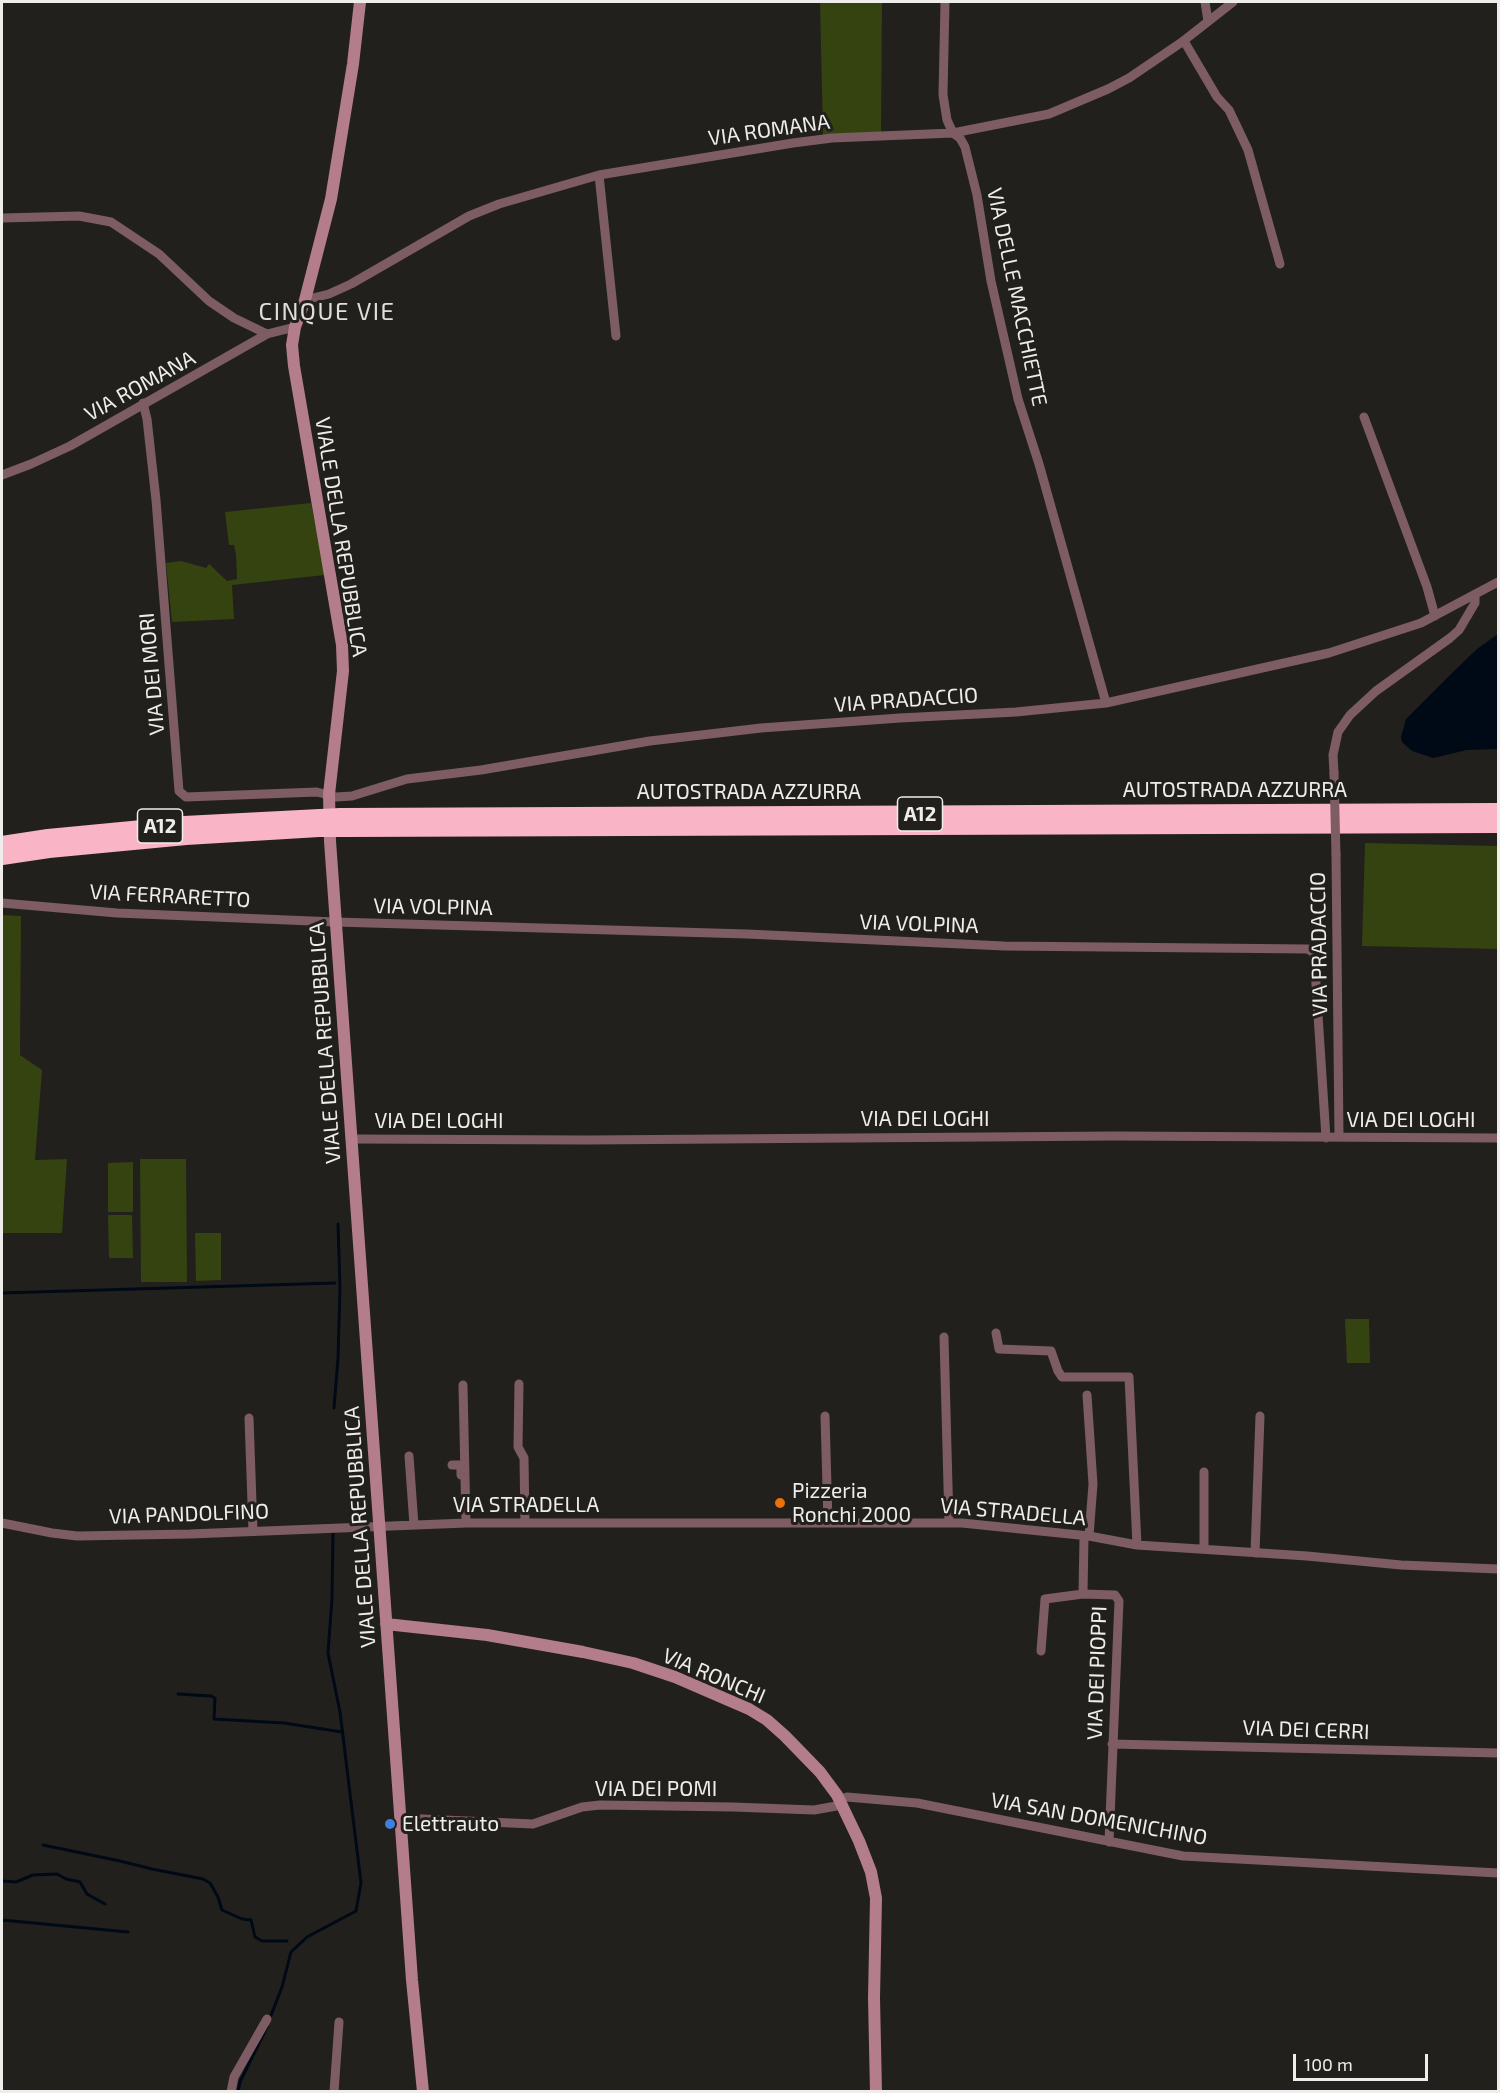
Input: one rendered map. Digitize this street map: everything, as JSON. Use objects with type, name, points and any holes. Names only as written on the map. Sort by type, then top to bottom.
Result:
[{"type":"highway","name":"AUTOSTRADA AZZURRA","points":[[342,823],[1498,811]]},
{"type":"highway","name":"AUTOSTRADA AZZURRA","points":[[2,857],[49,850],[319,823]]},
{"type":"highway","name":"AUTOSTRADA AZZURRA","points":[[2,844],[48,837],[184,824],[1498,825]]},
{"type":"main road","name":"VIALE DELLA REPUBBLICA","points":[[360,2],[353,64],[331,199],[292,345],[342,645],[343,671],[329,794],[330,841],[412,1980],[423,2091]]},
{"type":"main road","name":"VIA RONCHI","points":[[386,1624],[487,1635],[633,1663],[675,1677],[748,1709],[767,1720],[820,1772],[841,1802],[871,1872],[876,1898],[874,1998],[876,2091]]},
{"type":"street","name":"VIA DELLE MACCHIETTE","points":[[945,2],[943,94],[947,120],[953,134],[960,138],[965,147],[977,195],[993,291],[1018,399],[1040,464],[1106,704]]},
{"type":"street","points":[[1205,2],[1208,21]]},
{"type":"street","name":"VIA ROMANA","points":[[305,300],[329,294],[351,284],[469,216],[508,201],[599,175],[793,142],[832,138],[953,134],[1061,110],[1129,78],[1184,41],[1233,2]]},
{"type":"street","points":[[1184,41],[1217,97],[1229,110],[1248,150],[1280,264]]},
{"type":"street","points":[[599,175],[616,336]]},
{"type":"street","points":[[2,218],[79,216],[111,222],[159,254],[209,301],[234,318],[267,334]]},
{"type":"street","name":"VIA ROMANA","points":[[2,475],[70,446],[142,403],[252,345],[267,334],[295,327]]},
{"type":"street","name":"VIA DEI MORI","points":[[142,403],[147,419],[156,500],[179,791],[186,797],[317,792],[329,794]]},
{"type":"street","points":[[1364,417],[1427,587],[1435,616]]},
{"type":"street","name":"VIA PRADACCIO","points":[[329,794],[336,797],[352,796],[407,779],[481,770],[650,741],[761,728],[1106,704],[1329,653],[1421,623],[1498,582]]},
{"type":"street","name":"VIA PRADACCIO","points":[[1339,1137],[1333,755],[1338,732],[1350,715],[1376,691],[1459,630],[1475,603],[1475,596]]},
{"type":"street","name":"VIA FERRARETTO","points":[[2,903],[117,913],[336,922]]},
{"type":"street","name":"VIA VOLPINA","points":[[336,922],[735,934],[1004,946],[1308,948],[1314,953],[1326,1138]]},
{"type":"street","name":"VIA DEI LOGHI","points":[[352,1139],[600,1140],[1103,1136],[1498,1138]]},
{"type":"street","points":[[996,1333],[999,1349],[1052,1351],[1062,1377],[1129,1377],[1137,1545]]},
{"type":"street","points":[[944,1337],[949,1523]]},
{"type":"street","points":[[463,1384],[464,1523]]},
{"type":"street","points":[[519,1384],[518,1447],[524,1458],[525,1522]]},
{"type":"street","name":"VIA DEI PIOPPI","points":[[1087,1395],[1093,1484],[1091,1526],[1087,1537],[1083,1594],[1115,1595],[1119,1600],[1109,1842]]},
{"type":"street","points":[[825,1416],[828,1523]]},
{"type":"street","points":[[1255,1553],[1260,1416]]},
{"type":"street","points":[[249,1418],[253,1531]]},
{"type":"street","points":[[409,1456],[414,1525]]},
{"type":"street","points":[[452,1465],[461,1465],[464,1523]]},
{"type":"street","points":[[1204,1472],[1204,1549]]},
{"type":"street","name":"VIA STRADELLA","points":[[379,1525],[525,1522],[949,1523],[1087,1537],[1137,1545],[1401,1565],[1498,1569]]},
{"type":"street","name":"VIA PANDOLFINO","points":[[2,1523],[77,1536],[379,1525]]},
{"type":"street","points":[[1041,1651],[1045,1599],[1083,1594]]},
{"type":"street","name":"VIA DEI CERRI","points":[[1112,1744],[1498,1752]]},
{"type":"street","name":"VIA SAN DOMENICHINO","points":[[841,1802],[847,1797],[917,1803],[1174,1854],[1498,1874]]},
{"type":"street","name":"VIA DEI POMI","points":[[400,1818],[533,1824],[582,1807],[600,1805],[814,1810],[841,1802]]},
{"type":"street","points":[[231,2091],[234,2077],[267,2019]]},
{"type":"street","points":[[334,2091],[339,2022]]},
{"type":"green space","points":[[820,2],[882,2],[881,132],[823,135]]},
{"type":"green space","points":[[311,503],[325,575],[232,585],[234,619],[172,622],[166,563],[181,561],[206,568],[209,564],[227,581],[237,579],[236,554],[234,545],[229,545],[225,512]]},
{"type":"green space","points":[[1365,843],[1498,846],[1498,949],[1362,946]]},
{"type":"green space","points":[[2,915],[21,916],[20,1055],[42,1070],[35,1160],[67,1159],[62,1233],[2,1233]]},
{"type":"green space","points":[[140,1159],[186,1159],[187,1282],[141,1282]]},
{"type":"green space","points":[[133,1162],[133,1212],[108,1212],[108,1163]]},
{"type":"green space","points":[[108,1215],[132,1215],[133,1258],[109,1258]]},
{"type":"green space","points":[[195,1233],[221,1233],[221,1280],[196,1281]]},
{"type":"green space","points":[[1345,1319],[1369,1319],[1370,1363],[1347,1363]]},
{"type":"shaded area","points":[[1498,634],[1498,749],[1467,750],[1433,758],[1412,751],[1402,742],[1401,737],[1406,719],[1477,649]]},
{"type":"waterway","points":[[334,1408],[340,1288],[338,1224]]},
{"type":"waterway","points":[[2,1293],[335,1283]]},
{"type":"waterway","points":[[270,2018],[282,1987],[291,1952],[307,1937],[356,1911],[361,1883],[340,1712],[328,1653],[333,1532]]},
{"type":"waterway","points":[[178,1694],[215,1698],[214,1719],[284,1723],[342,1732]]},
{"type":"waterway","points":[[43,1845],[203,1879],[210,1883],[222,1910],[242,1919],[251,1920],[255,1937],[262,1941],[287,1941]]},
{"type":"waterway","points":[[2,1881],[16,1882],[33,1875],[57,1874],[80,1882],[87,1894],[105,1904]]},
{"type":"waterway","points":[[2,1920],[128,1932]]},
{"type":"waterway","points":[[238,2092],[240,2082],[267,2027]]},
{"type":"place","name":"Pizzeria Ronchi 2000","points":[[780,1503]]},
{"type":"place","name":"Elettrauto","points":[[390,1824]]},
{"type":"district","name":"CINQUE VIE","points":[[327,312]]}]
